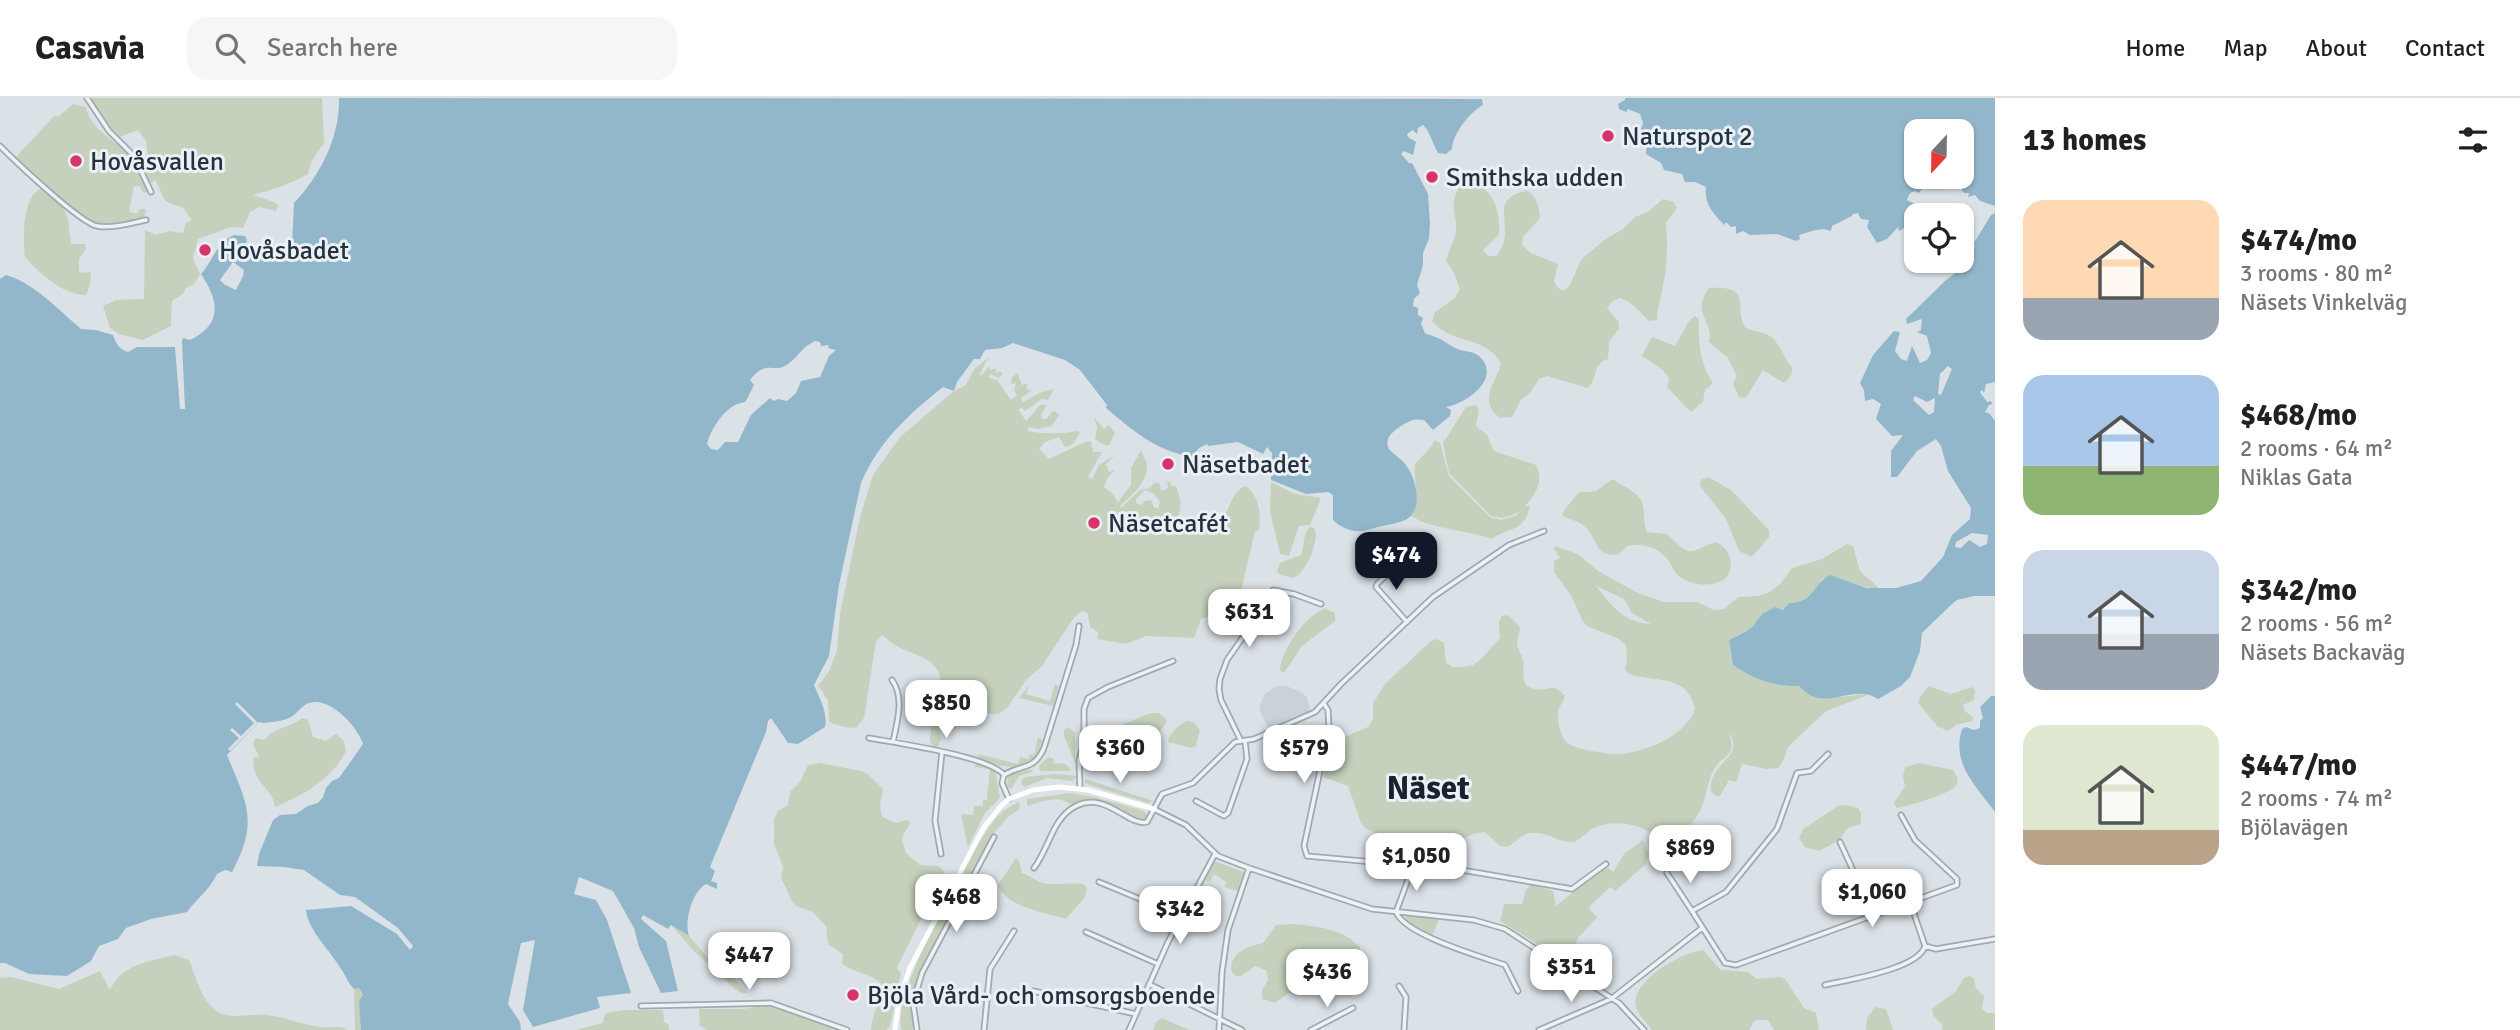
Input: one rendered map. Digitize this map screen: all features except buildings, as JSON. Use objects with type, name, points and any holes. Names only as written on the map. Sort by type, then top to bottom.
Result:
[{"type":"street","points":[[87,98],[109,131],[134,156],[150,192]]},
{"type":"street","points":[[0,146],[93,225],[112,226],[146,220]]},
{"type":"street","points":[[1034,868],[1060,820],[1077,805],[1105,805],[1140,823],[1148,821],[1162,794],[1193,783],[1232,744],[1315,712],[1433,597],[1517,540],[1544,531]]},
{"type":"street","points":[[1401,563],[1376,587],[1407,622]]},
{"type":"street","points":[[1196,801],[1224,816],[1228,813],[1247,759],[1243,741],[1219,694],[1220,679],[1227,660],[1273,590],[1321,604]]},
{"type":"street","points":[[1004,775],[1031,765],[1042,754],[1079,626]]},
{"type":"street","points":[[1080,788],[1079,760],[1084,744],[1084,709],[1087,698],[1173,661]]},
{"type":"street","points":[[892,680],[897,688],[899,701],[893,742]]},
{"type":"street","points":[[1324,704],[1329,715],[1328,734],[1304,843],[1305,853],[1310,857],[1475,872],[1572,889],[1606,864]]},
{"type":"street","points":[[869,738],[943,752],[995,766],[1004,775]]},
{"type":"street","points":[[941,854],[935,821],[943,752]]},
{"type":"street","points":[[1692,911],[1719,898],[1729,889],[1779,825],[1797,773],[1811,771],[1828,754]]},
{"type":"street","points":[[1004,775],[1002,783],[1009,799]]},
{"type":"street","points":[[895,1030],[899,1000],[910,968],[984,827],[1009,799],[1045,788],[1080,788],[1154,809],[1186,825],[1215,854],[1364,907],[1474,920],[1497,926],[1514,934],[1627,1010],[1644,1030]]},
{"type":"street","points":[[1667,873],[1722,961],[1733,966],[1955,887],[1959,881],[1915,840],[1901,815]]},
{"type":"street","points":[[917,1030],[913,1003],[921,975],[994,837]]},
{"type":"street","points":[[1840,842],[1874,916]]},
{"type":"street","points":[[1129,1030],[1181,916],[1215,854]]},
{"type":"street","points":[[1396,912],[1413,866]]},
{"type":"street","points":[[1219,1030],[1222,972],[1228,930],[1249,868]]},
{"type":"street","points":[[1099,882],[1181,916]]},
{"type":"street","points":[[1825,985],[1873,974],[1919,956],[1925,946],[1910,902]]},
{"type":"street","points":[[1396,912],[1402,922],[1419,932],[1505,965],[1518,991]]},
{"type":"street","points":[[1539,1030],[1611,999],[1702,928]]},
{"type":"street","points":[[984,1030],[990,970],[1014,931]]},
{"type":"street","points":[[1086,932],[1158,964]]},
{"type":"street","points":[[1925,946],[1936,949],[1995,939]]},
{"type":"street","points":[[1149,984],[1242,1030]]},
{"type":"street","points":[[1399,986],[1406,997],[1404,1030]]},
{"type":"street","points":[[1033,991],[1136,1014]]},
{"type":"street","points":[[641,1006],[771,1003],[847,1030]]},
{"type":"street","points":[[1311,1030],[1353,1008]]},
{"type":"shaded area","points":[[1277,686],[1286,686],[1301,692],[1307,697],[1310,709],[1309,712],[1269,730],[1260,705],[1265,694]]},
{"type":"green space","points":[[82,98],[322,98],[324,143],[311,162],[308,174],[253,195],[274,202],[279,206],[275,211],[260,207],[250,212],[243,228],[231,227],[198,239],[193,258],[200,274],[194,284],[172,301],[171,326],[143,340],[119,334],[110,328],[103,306],[116,300],[144,299],[145,230],[156,235],[169,231],[183,233],[186,223],[192,220],[182,207],[166,201],[155,180],[149,183],[137,157],[145,161],[148,157],[146,141],[138,130],[120,137]]},
{"type":"green space","name":"Hovåsvallen","points":[[73,104],[86,107],[88,115],[98,128],[133,160],[147,192],[143,193],[140,186],[134,186],[129,212],[137,214],[140,209],[146,209],[144,219],[111,225],[92,222],[56,196],[16,157],[55,115],[58,117]]},
{"type":"green space","points":[[1462,183],[1481,187],[1492,198],[1496,207],[1499,235],[1483,250],[1488,256],[1496,256],[1502,246],[1505,236],[1504,208],[1507,200],[1515,194],[1528,191],[1534,197],[1540,218],[1523,237],[1522,245],[1531,253],[1558,264],[1554,281],[1563,291],[1569,287],[1581,260],[1604,240],[1623,229],[1635,217],[1648,212],[1663,199],[1674,202],[1677,208],[1666,223],[1666,263],[1657,320],[1649,321],[1634,306],[1620,298],[1613,301],[1607,308],[1619,322],[1619,329],[1609,342],[1608,359],[1597,368],[1588,388],[1547,376],[1539,379],[1530,393],[1521,400],[1512,417],[1500,418],[1493,411],[1489,398],[1501,363],[1486,348],[1449,334],[1432,321],[1435,312],[1455,298],[1460,289],[1446,261],[1456,231],[1454,200]]},
{"type":"green space","points":[[41,188],[63,207],[68,219],[71,244],[85,244],[86,249],[79,259],[79,273],[91,272],[86,295],[60,287],[25,257],[24,229],[27,209],[30,200]]},
{"type":"green space","points":[[1709,288],[1732,290],[1739,299],[1746,328],[1768,335],[1776,341],[1792,367],[1791,376],[1784,383],[1763,370],[1747,396],[1739,397],[1733,384],[1737,376],[1728,358],[1709,342],[1710,334],[1702,304]]},
{"type":"green space","points":[[1695,316],[1699,319],[1703,360],[1713,383],[1705,390],[1703,402],[1691,412],[1667,387],[1669,378],[1663,370],[1642,356],[1652,337],[1675,346],[1689,321]]},
{"type":"green space","points":[[989,357],[979,375],[989,366],[990,371],[995,368],[997,373],[1000,371],[1003,374],[998,378],[991,374],[988,377],[998,381],[1011,400],[1017,395],[1014,390],[1016,383],[1011,384],[1012,377],[1017,373],[1022,385],[1028,383],[1026,388],[1031,391],[1021,398],[1023,402],[1054,389],[1048,400],[1042,399],[1025,411],[1018,409],[1026,421],[1040,405],[1047,405],[1041,415],[1042,419],[1055,411],[1059,415],[1052,426],[1038,429],[1028,427],[1028,431],[1080,432],[1068,446],[1065,447],[1059,437],[1045,442],[1039,449],[1049,459],[1091,441],[1093,452],[1102,452],[1088,477],[1092,479],[1099,465],[1115,455],[1106,464],[1109,472],[1115,470],[1104,487],[1118,502],[1131,485],[1131,468],[1141,450],[1146,461],[1146,474],[1121,508],[1140,490],[1150,488],[1155,482],[1160,484],[1161,491],[1168,488],[1167,482],[1170,481],[1172,486],[1176,486],[1179,495],[1180,509],[1175,522],[1181,533],[1215,524],[1223,517],[1237,491],[1246,486],[1257,501],[1260,524],[1259,530],[1255,531],[1237,608],[1226,618],[1213,615],[1201,619],[1194,638],[1146,636],[1126,644],[1097,639],[1098,632],[1090,627],[1088,613],[1082,611],[1073,619],[1042,666],[1026,680],[1007,708],[998,714],[963,708],[941,687],[937,669],[932,664],[893,644],[882,635],[876,642],[864,718],[856,728],[829,722],[828,700],[818,686],[830,670],[837,650],[840,614],[860,517],[873,475],[900,437],[954,391],[966,385],[974,369]],"holes":[[[1145,490],[1153,493],[1160,502],[1158,509],[1151,500],[1141,505],[1136,503],[1136,499]]]},
{"type":"green space","points":[[1476,405],[1479,410],[1476,426],[1487,435],[1494,451],[1536,465],[1539,477],[1535,492],[1525,506],[1530,506],[1524,521],[1492,539],[1430,525],[1411,516],[1416,496],[1415,464],[1435,440],[1440,443],[1449,476],[1490,517],[1501,520],[1515,516],[1522,510],[1502,518],[1491,516],[1449,473],[1443,443],[1466,407]]},
{"type":"green space","points":[[1094,417],[1104,429],[1109,425],[1115,433],[1110,444],[1106,446],[1095,439],[1097,428]]},
{"type":"green space","points":[[1708,477],[1731,490],[1769,530],[1769,537],[1752,557],[1739,551],[1726,519],[1700,486],[1701,480]]},
{"type":"green space","points":[[1613,479],[1640,498],[1647,532],[1667,534],[1690,551],[1716,542],[1721,545],[1728,553],[1731,563],[1726,578],[1709,584],[1690,582],[1677,574],[1662,553],[1645,546],[1627,546],[1618,555],[1604,553],[1584,526],[1563,516],[1563,512],[1579,492],[1596,491]]},
{"type":"green space","points":[[1271,482],[1295,494],[1321,498],[1310,525],[1299,526],[1289,556],[1280,554],[1270,511]]},
{"type":"green space","points":[[1310,527],[1315,529],[1316,535],[1306,564],[1292,578],[1279,574],[1277,571],[1280,563],[1301,555]]},
{"type":"green space","points":[[1847,544],[1853,546],[1860,571],[1880,589],[1837,579],[1822,579],[1805,599],[1789,603],[1783,610],[1775,607],[1762,614],[1753,626],[1729,640],[1733,665],[1756,678],[1780,685],[1799,686],[1814,696],[1832,698],[1871,694],[1826,711],[1788,747],[1778,768],[1766,769],[1742,764],[1736,782],[1729,780],[1720,796],[1716,796],[1711,792],[1711,782],[1733,749],[1729,732],[1730,752],[1712,773],[1701,810],[1686,827],[1655,836],[1634,825],[1617,823],[1591,829],[1575,842],[1531,833],[1507,847],[1500,846],[1485,832],[1462,839],[1400,839],[1382,836],[1365,828],[1348,786],[1323,777],[1330,744],[1342,741],[1368,727],[1373,719],[1373,703],[1385,684],[1431,641],[1437,639],[1444,643],[1446,663],[1453,667],[1473,665],[1500,638],[1499,622],[1502,616],[1508,615],[1520,627],[1517,644],[1523,660],[1526,684],[1539,690],[1557,689],[1565,696],[1558,711],[1558,719],[1561,733],[1568,743],[1598,752],[1628,753],[1663,741],[1683,727],[1695,709],[1691,698],[1678,684],[1639,677],[1625,670],[1626,645],[1619,639],[1587,626],[1571,595],[1554,572],[1554,561],[1560,558],[1555,546],[1578,554],[1598,571],[1638,593],[1664,602],[1697,602],[1714,610],[1724,609],[1738,597],[1768,593],[1780,584],[1792,568],[1822,559]],"holes":[[[1596,586],[1624,599],[1632,613],[1651,624],[1626,617]]]},
{"type":"green space","points":[[1326,609],[1335,613],[1335,621],[1302,646],[1284,673],[1280,670],[1281,662],[1290,643],[1311,617]]},
{"type":"green space","points":[[1055,684],[1059,687],[1053,706],[1019,698],[1029,685],[1026,694],[1050,701]]},
{"type":"green space","points":[[1929,686],[1951,694],[1972,687],[1975,690],[1974,700],[1963,705],[1965,711],[1974,718],[1972,721],[1956,725],[1948,731],[1937,726],[1918,703]]},
{"type":"green space","points":[[1151,713],[1159,713],[1167,720],[1153,742],[1161,759],[1157,763],[1141,768],[1118,768],[1109,754],[1089,749],[1089,744],[1103,734]]},
{"type":"green space","points":[[302,718],[308,720],[313,737],[326,741],[336,734],[344,741],[346,751],[325,778],[275,807],[271,795],[255,772],[254,757],[260,758],[253,745],[255,738],[265,740],[272,732]]},
{"type":"green space","points":[[1188,721],[1194,722],[1200,730],[1196,746],[1192,748],[1168,742],[1175,729]]},
{"type":"green space","points":[[931,725],[938,727],[941,739],[938,748],[934,748],[930,741]]},
{"type":"green space","points":[[1068,727],[1075,733],[1075,762],[1064,736],[1064,730]]},
{"type":"green space","points":[[1038,737],[1044,742],[1039,753],[1025,765],[1007,767],[977,759],[978,754],[1018,764],[1020,757],[1028,759],[1030,754],[1034,755]]},
{"type":"green space","points":[[1048,757],[1055,759],[1053,763],[1066,764],[1071,771],[1040,771],[1039,766]]},
{"type":"green space","points":[[820,763],[868,774],[883,789],[880,805],[882,817],[896,823],[910,821],[902,841],[906,853],[920,865],[939,866],[944,872],[897,968],[901,973],[890,1027],[886,1030],[871,1030],[881,983],[842,964],[843,954],[828,944],[826,926],[813,912],[796,906],[781,878],[783,867],[774,844],[774,819],[778,811],[788,805],[790,792],[800,782],[808,765]]},
{"type":"green space","points":[[976,763],[995,769],[1000,798],[985,813],[968,847],[961,814],[973,815],[974,806],[983,806],[983,800],[987,800],[990,769],[975,767]]},
{"type":"green space","points":[[1919,763],[1953,770],[1957,784],[1938,796],[1897,808],[1894,803],[1905,786],[1905,767]]},
{"type":"green space","points":[[1033,769],[1032,772],[1019,776],[1011,789],[1007,786],[1008,775]]},
{"type":"green space","points":[[1055,774],[1077,776],[1072,781],[1047,778],[1024,787],[1021,782],[1025,777]]},
{"type":"green space","points":[[1086,779],[1153,801],[1148,803],[1089,785],[1084,782]]},
{"type":"green space","points":[[1070,793],[1144,811],[1148,817],[1145,821],[1138,821],[1122,809],[1085,801],[1073,805],[1059,799],[1027,806],[1027,799]]},
{"type":"green space","points":[[1019,802],[1020,809],[1009,816],[994,833],[923,964],[911,1000],[914,1027],[912,1030],[902,1030],[901,1013],[908,988],[935,922],[985,833],[1004,810]]},
{"type":"green space","points":[[1838,806],[1858,808],[1861,824],[1848,828],[1838,841],[1819,851],[1805,847],[1799,838],[1803,829]]},
{"type":"green space","points":[[1643,840],[1649,855],[1645,865],[1615,891],[1610,887],[1590,906],[1589,909],[1597,917],[1578,938],[1565,961],[1500,921],[1504,904],[1522,904],[1531,884],[1553,891],[1556,906],[1603,868],[1613,872],[1624,854]]},
{"type":"green space","points":[[1016,858],[1022,873],[1040,882],[1083,884],[1087,888],[1085,897],[1066,919],[1017,904],[1002,893],[998,885]]},
{"type":"green space","points":[[1214,861],[1244,872],[1239,892],[1225,887],[1226,882],[1214,874],[1210,882],[1204,880]]},
{"type":"green space","points":[[1406,916],[1439,919],[1432,936],[1404,921]]},
{"type":"green space","points":[[671,925],[689,936],[710,960],[732,975],[747,993],[736,990],[694,951]]},
{"type":"green space","points":[[1276,925],[1319,927],[1337,932],[1353,941],[1360,947],[1359,967],[1340,978],[1328,977],[1309,995],[1289,993],[1275,1003],[1262,999],[1262,990],[1268,980],[1266,970],[1255,966],[1241,976],[1235,976],[1231,970],[1232,964],[1241,951],[1263,943]]},
{"type":"green space","points":[[1703,950],[1721,970],[1748,972],[1757,979],[1785,979],[1804,1008],[1816,1013],[1819,1030],[1774,1030],[1768,1020],[1755,1020],[1749,1030],[1652,1030],[1636,1007],[1636,997],[1641,987],[1671,962]]},
{"type":"green space","points":[[174,955],[189,960],[209,1004],[224,1014],[267,1015],[314,1026],[341,1027],[347,1030],[0,1030],[0,978],[11,977],[59,989],[100,971],[110,990],[115,981],[129,969]]},
{"type":"green space","points":[[1964,978],[1974,978],[1976,988],[1984,996],[1982,1009],[1995,1013],[1995,1030],[1942,1030],[1943,1026],[1933,1015],[1932,1009],[1956,991]]},
{"type":"green space","points":[[359,988],[363,995],[361,999],[418,1030],[355,1030],[354,989]]},
{"type":"green space","points":[[765,1005],[837,1030],[707,1030],[700,1026],[699,1009],[743,1009]]},
{"type":"green space","points":[[1875,1007],[1886,1009],[1893,1030],[1866,1030],[1867,1018]]},
{"type":"green space","points":[[663,1010],[664,1022],[668,1024],[669,1030],[575,1030],[603,1023],[605,1013]]},
{"type":"green space","points":[[1162,1018],[1189,1030],[1153,1030],[1156,1022]]},
{"type":"water","points":[[339,98],[1482,99],[1483,105],[1463,124],[1455,136],[1452,149],[1446,154],[1438,153],[1423,125],[1418,128],[1417,134],[1413,130],[1407,134],[1416,142],[1413,155],[1404,151],[1401,154],[1412,163],[1428,194],[1429,239],[1423,253],[1423,265],[1417,285],[1420,293],[1414,299],[1413,306],[1418,308],[1418,315],[1423,318],[1421,324],[1425,333],[1459,350],[1479,356],[1487,373],[1479,389],[1472,395],[1446,407],[1451,410],[1450,416],[1433,430],[1424,420],[1414,420],[1389,436],[1388,448],[1406,465],[1414,481],[1417,497],[1410,517],[1403,521],[1353,531],[1333,520],[1333,495],[1328,492],[1306,494],[1271,480],[1272,453],[1267,447],[1263,454],[1238,442],[1207,444],[1191,457],[1178,454],[1145,438],[1116,417],[1106,408],[1107,405],[1080,370],[1065,360],[1013,343],[1002,348],[985,350],[980,359],[974,359],[957,382],[954,391],[943,387],[896,429],[877,454],[861,483],[839,585],[829,656],[814,685],[824,711],[825,727],[798,744],[788,743],[771,718],[768,721],[766,732],[710,867],[715,871],[711,881],[717,883],[717,889],[706,884],[697,893],[688,915],[689,936],[671,925],[668,929],[643,915],[641,919],[666,941],[678,991],[661,993],[639,947],[634,928],[613,891],[579,877],[574,894],[596,900],[607,920],[631,993],[597,997],[600,1008],[533,1027],[523,1010],[535,940],[521,943],[508,1004],[520,1022],[521,1030],[361,1030],[359,1001],[363,995],[359,988],[352,987],[315,933],[306,910],[351,906],[397,934],[410,950],[413,946],[398,928],[355,897],[340,895],[304,870],[257,866],[273,820],[280,815],[296,814],[318,803],[326,788],[339,778],[363,744],[342,714],[317,702],[307,704],[285,719],[259,722],[227,755],[240,786],[248,826],[232,872],[225,870],[217,874],[187,912],[151,919],[126,928],[118,939],[99,946],[91,961],[67,976],[29,974],[0,963],[0,279],[6,275],[26,284],[81,329],[113,335],[118,346],[128,352],[137,347],[175,347],[180,409],[185,409],[182,341],[183,338],[190,340],[201,334],[213,319],[215,311],[212,293],[201,274],[219,247],[234,235],[245,236],[247,240],[244,251],[256,258],[274,256],[292,245],[294,203],[313,180],[327,154]],"holes":[[[233,262],[244,270],[236,290],[220,280]],[[815,341],[820,342],[821,346],[829,345],[828,348],[836,350],[829,356],[820,377],[801,381],[796,393],[787,401],[774,401],[770,398],[751,415],[738,442],[725,442],[718,450],[711,449],[707,444],[714,428],[730,408],[746,401],[754,385],[750,380],[756,373],[766,368],[783,367]]]},
{"type":"water","points":[[1625,98],[1995,98],[1995,206],[1980,201],[1975,195],[1968,197],[1969,193],[1964,193],[1962,189],[1974,189],[1974,119],[1904,119],[1904,189],[1922,189],[1919,193],[1910,193],[1907,200],[1913,203],[1904,203],[1904,228],[1899,231],[1898,227],[1887,239],[1877,243],[1867,227],[1869,220],[1861,219],[1858,213],[1832,226],[1831,231],[1811,231],[1799,235],[1800,239],[1796,241],[1777,234],[1750,235],[1743,231],[1736,234],[1736,226],[1731,227],[1726,222],[1724,225],[1710,208],[1706,187],[1695,182],[1685,182],[1682,174],[1664,170],[1661,163],[1646,154],[1647,139],[1644,137],[1647,134],[1641,129],[1643,123],[1640,114],[1619,109],[1618,104]]},
{"type":"water","points":[[1995,213],[1995,382],[1986,384],[1984,393],[1982,390],[1980,392],[1987,402],[1991,401],[1992,404],[1985,412],[1995,421],[1995,596],[1974,596],[1957,600],[1951,605],[1922,633],[1920,651],[1910,677],[1901,686],[1878,699],[1858,694],[1818,698],[1799,686],[1780,685],[1749,675],[1733,665],[1729,640],[1753,626],[1762,614],[1775,607],[1783,610],[1789,603],[1804,600],[1830,575],[1867,588],[1896,588],[1921,581],[1943,557],[1952,535],[1970,519],[1971,508],[1948,471],[1941,446],[1936,439],[1917,451],[1897,477],[1891,477],[1891,451],[1903,435],[1892,436],[1876,419],[1881,404],[1873,399],[1865,401],[1860,383],[1873,355],[1894,331],[1900,332],[1895,351],[1901,359],[1907,361],[1912,346],[1920,363],[1927,360],[1931,353],[1927,336],[1917,332],[1921,330],[1922,319],[1907,324],[1906,319],[1955,273],[1974,273],[1974,243],[1991,215]],"holes":[[[1948,366],[1952,369],[1941,395],[1938,394],[1940,374]],[[1915,396],[1927,402],[1935,398],[1934,412],[1929,415],[1913,400]],[[1972,533],[1988,535],[1987,544],[1980,547],[1969,540],[1961,548],[1955,547],[1956,542]]]},
{"type":"water","points":[[1991,696],[1995,696],[1995,812],[1967,774],[1959,742],[1962,729],[1980,728],[1983,718],[1980,707]]},
{"type":"pier","points":[[237,702],[258,723],[230,751],[228,749],[239,738],[230,730],[232,728],[241,736],[254,723],[235,704]]},
{"type":"place","name":"Naturspot 2","points":[[1608,136]]},
{"type":"place","name":"Hovåsvallen","points":[[76,161]]},
{"type":"place","name":"Smithska udden","points":[[1432,177]]},
{"type":"place","name":"Hovåsbadet","points":[[205,250]]},
{"type":"place","name":"Näsetbadet","points":[[1168,464]]},
{"type":"place","name":"Näsetcafét","points":[[1094,523]]},
{"type":"place","name":"Bjöla Vård- och omsorgsboende","points":[[853,995]]},
{"type":"district","name":"Näset","points":[[1428,787]]}]
